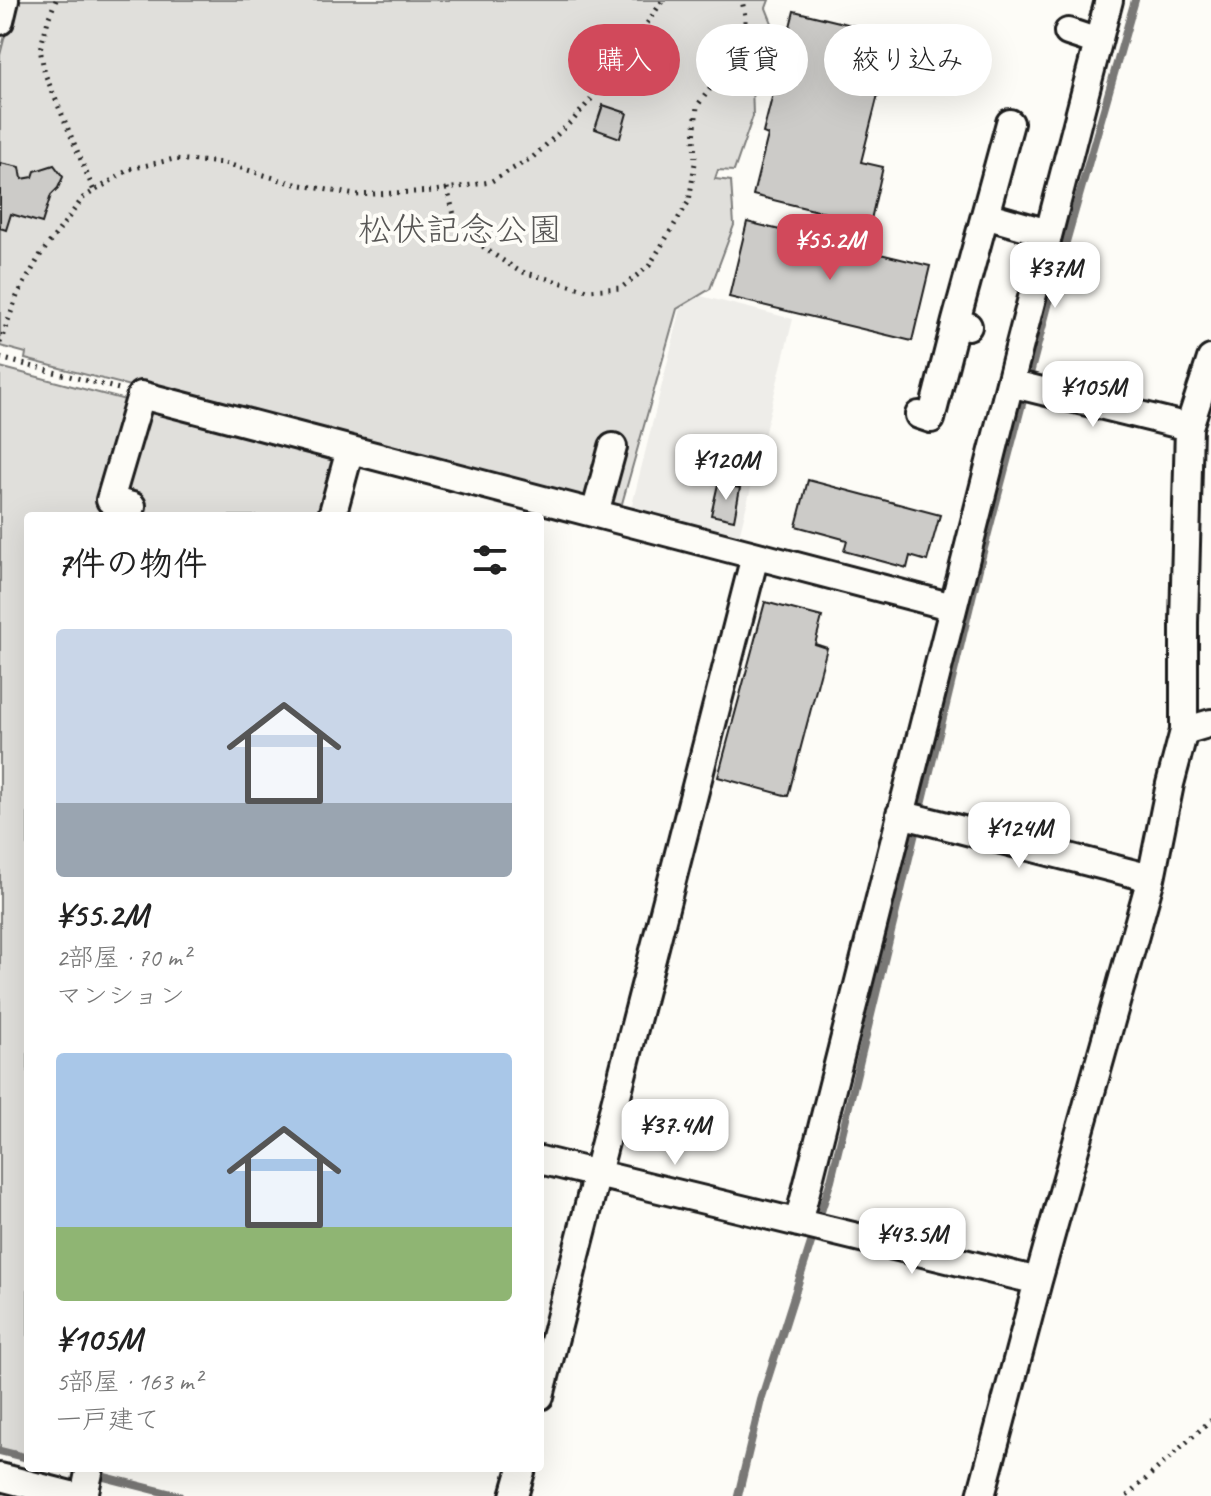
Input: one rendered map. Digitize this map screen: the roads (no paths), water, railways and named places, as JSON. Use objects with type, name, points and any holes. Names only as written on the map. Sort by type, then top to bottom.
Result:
[{"type":"street","points":[[0,21],[5,0]]},
{"type":"street","points":[[798,1223],[1109,0]]},
{"type":"street","points":[[1068,32],[1098,42]]},
{"type":"street","points":[[919,415],[931,419],[962,323],[985,215],[1010,123]]},
{"type":"street","points":[[985,215],[1048,233]]},
{"type":"street","points":[[981,1496],[1151,878],[1184,731],[1189,427],[1211,359]]},
{"type":"street","points":[[1010,383],[1189,427]]},
{"type":"street","points":[[132,506],[110,500],[141,395],[595,513],[668,526],[755,556],[953,607]]},
{"type":"street","points":[[595,513],[613,447]]},
{"type":"street","points":[[333,512],[350,450]]},
{"type":"street","points":[[544,1380],[755,556]]},
{"type":"street","points":[[1184,731],[1211,723]]},
{"type":"street","points":[[900,814],[1151,878]]},
{"type":"street","points":[[544,1161],[1038,1281]]},
{"type":"street","points":[[84,1496],[89,1472]]},
{"type":"street","points":[[514,1496],[521,1472]]},
{"type":"street","points":[[0,1477],[75,1496]]},
{"type":"waterway","points":[[738,1496],[761,1400],[831,1180],[983,552],[1050,298],[1135,0]]},
{"type":"waterway","points":[[0,1451],[24,1457]]},
{"type":"waterway","points":[[85,1472],[179,1496]]},
{"type":"park label","name":"松伏記念公園","points":[[460,229]]}]
